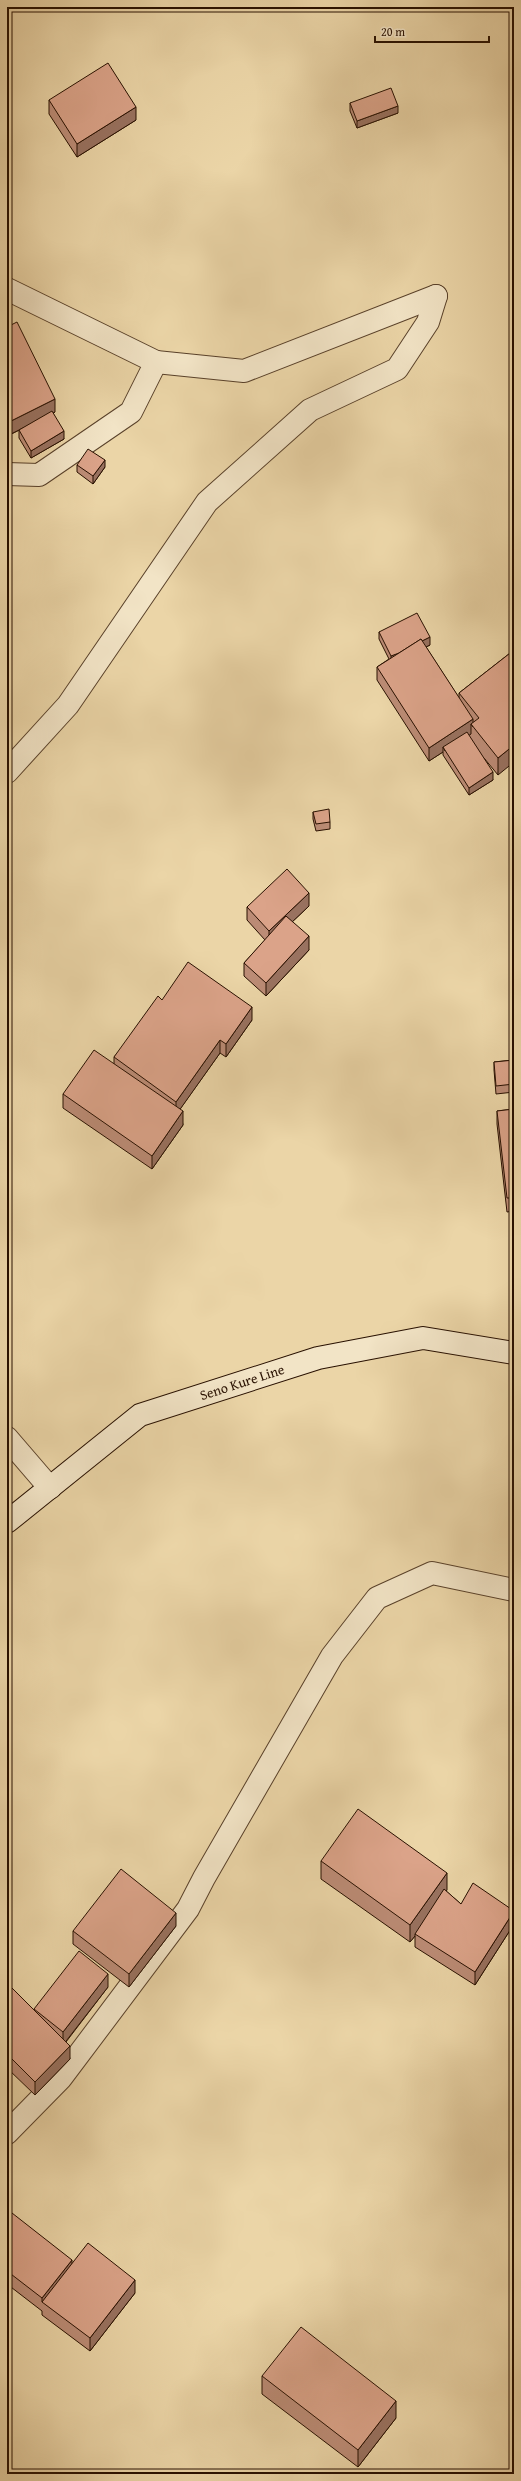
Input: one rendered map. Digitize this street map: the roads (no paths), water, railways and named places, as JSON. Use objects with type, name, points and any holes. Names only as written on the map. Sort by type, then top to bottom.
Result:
[{"type":"street","points":[[7,289],[156,362],[244,371],[436,296],[428,322],[397,369],[310,410],[207,502],[68,704],[7,772]]},
{"type":"street","points":[[7,474],[39,475],[131,412],[156,362]]},
{"type":"street","name":"Seno Kure Line","points":[[7,1522],[140,1415],[318,1358],[423,1338],[514,1353]]},
{"type":"street","points":[[7,1438],[50,1488]]},
{"type":"street","points":[[7,2133],[61,2078],[188,1909],[204,1878],[332,1656],[377,1598],[432,1572],[514,1590]]}]
